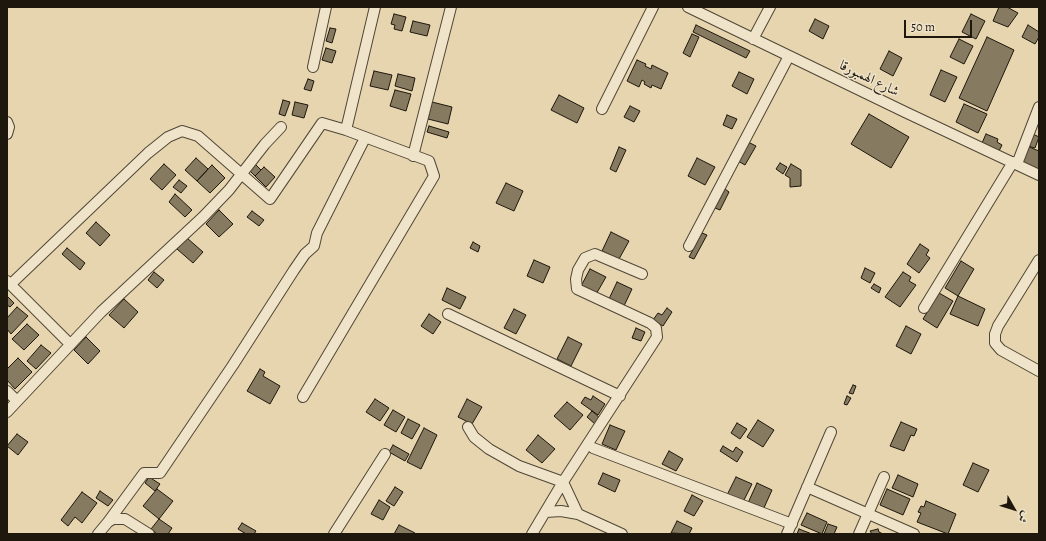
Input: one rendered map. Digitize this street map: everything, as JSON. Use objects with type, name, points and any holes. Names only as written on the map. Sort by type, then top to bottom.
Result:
[{"type":"street","points":[[313,67],[326,7]]},
{"type":"street","points":[[346,130],[375,7]]},
{"type":"street","points":[[413,156],[451,7]]},
{"type":"street","points":[[602,109],[653,7]]},
{"type":"street","name":"شارع الهمبورقا","points":[[688,7],[1039,174]]},
{"type":"street","points":[[753,39],[770,7]]},
{"type":"street","points":[[689,246],[789,56]]},
{"type":"street","points":[[924,308],[1015,163],[1039,107]]},
{"type":"street","points":[[7,122],[10,127],[7,134]]},
{"type":"street","points":[[70,344],[9,283],[148,153],[168,137],[182,131],[198,136],[270,199],[322,124],[346,130],[429,161],[434,176],[303,397]]},
{"type":"street","points":[[7,412],[101,312],[203,217],[242,175],[265,144],[282,127]]},
{"type":"street","points":[[98,534],[144,473],[160,473],[233,365],[294,270],[305,254],[314,246],[317,233],[365,138]]},
{"type":"street","points":[[532,534],[563,482],[658,337],[658,332],[650,323],[577,289],[576,278],[578,270],[585,258],[595,254],[642,274]]},
{"type":"street","points":[[1039,260],[995,334],[995,343],[1001,350],[1039,371]]},
{"type":"street","points":[[448,314],[620,396]]},
{"type":"street","points":[[7,391],[17,401]]},
{"type":"street","points":[[468,427],[479,441],[519,466],[563,482],[578,514]]},
{"type":"street","points":[[787,534],[831,432]]},
{"type":"street","points":[[593,448],[792,524]]},
{"type":"street","points":[[334,534],[385,454]]},
{"type":"street","points":[[859,534],[884,477]]},
{"type":"street","points":[[807,487],[867,515],[914,534]]},
{"type":"street","points":[[546,512],[561,511],[578,514],[622,534]]},
{"type":"street","points":[[108,522],[113,519],[125,519],[150,534]]},
{"type":"building","points":[[999,7],[1007,7],[1018,13],[1008,27],[993,21]]},
{"type":"building","points":[[394,14],[406,17],[402,31],[394,29],[395,25],[391,24]]},
{"type":"building","points":[[971,14],[985,21],[976,39],[962,32]]},
{"type":"building","points":[[815,19],[829,26],[823,39],[809,31]]},
{"type":"building","points":[[413,21],[430,25],[427,36],[410,32]]},
{"type":"building","points":[[696,25],[750,51],[746,58],[693,32]]},
{"type":"building","points":[[1028,25],[1039,32],[1039,37],[1035,44],[1022,37]]},
{"type":"building","points":[[330,28],[336,29],[332,43],[326,41]]},
{"type":"building","points":[[692,34],[699,37],[690,57],[683,53]]},
{"type":"building","points":[[987,37],[1014,50],[987,111],[959,98]]},
{"type":"building","points":[[959,39],[973,46],[964,64],[950,57]]},
{"type":"building","points":[[326,48],[336,51],[332,63],[322,60]]},
{"type":"building","points":[[889,51],[902,58],[893,76],[880,69]]},
{"type":"building","points":[[637,60],[646,64],[645,66],[651,69],[652,65],[668,73],[661,89],[652,85],[651,88],[644,84],[645,82],[642,80],[639,87],[627,81]]},
{"type":"building","points":[[941,70],[957,77],[945,102],[930,95]]},
{"type":"building","points":[[374,71],[392,75],[388,90],[370,86]]},
{"type":"building","points":[[739,72],[754,79],[747,94],[732,86]]},
{"type":"building","points":[[398,74],[415,78],[412,91],[395,86]]},
{"type":"building","points":[[308,79],[314,81],[311,91],[304,89]]},
{"type":"building","points":[[395,90],[411,94],[406,111],[390,106]]},
{"type":"building","points":[[559,95],[584,108],[577,123],[551,110]]},
{"type":"building","points":[[283,100],[290,102],[285,116],[279,114]]},
{"type":"building","points":[[295,102],[308,105],[304,118],[292,115]]},
{"type":"building","points":[[432,102],[452,107],[448,124],[428,119]]},
{"type":"building","points":[[964,104],[987,114],[978,133],[956,122]]},
{"type":"building","points":[[630,106],[640,111],[634,122],[624,117]]},
{"type":"building","points":[[869,114],[909,137],[891,168],[851,144]]},
{"type":"building","points":[[727,115],[737,119],[732,129],[723,125]]},
{"type":"building","points":[[429,126],[449,132],[447,138],[427,132]]},
{"type":"building","points":[[986,134],[998,139],[997,142],[1002,145],[999,151],[982,143]]},
{"type":"building","points":[[1033,134],[1039,137],[1035,148],[1028,146]]},
{"type":"building","points":[[748,142],[756,146],[745,165],[738,161]]},
{"type":"building","points":[[619,147],[626,150],[616,172],[610,169]]},
{"type":"building","points":[[1029,147],[1039,151],[1039,170],[1022,163]]},
{"type":"building","points":[[196,158],[208,169],[197,181],[185,170]]},
{"type":"building","points":[[697,158],[715,167],[705,185],[688,176]]},
{"type":"building","points":[[780,163],[787,167],[783,174],[776,169]]},
{"type":"building","points":[[164,164],[176,175],[162,190],[150,179]]},
{"type":"building","points":[[255,164],[261,170],[255,176],[249,170]]},
{"type":"building","points":[[791,164],[801,170],[801,186],[790,187],[790,178],[785,175]]},
{"type":"building","points":[[212,165],[225,178],[210,193],[197,181]]},
{"type":"building","points":[[264,167],[275,177],[266,187],[255,176]]},
{"type":"building","points":[[179,180],[187,186],[181,193],[173,187]]},
{"type":"building","points":[[506,183],[523,191],[514,211],[496,203]]},
{"type":"building","points":[[725,189],[729,192],[720,210],[715,208]]},
{"type":"building","points":[[175,194],[192,210],[185,217],[169,202]]},
{"type":"building","points":[[219,210],[233,224],[219,237],[206,224]]},
{"type":"building","points":[[252,211],[264,220],[259,226],[247,217]]},
{"type":"building","points":[[96,222],[110,235],[100,246],[86,233]]},
{"type":"building","points":[[611,232],[629,241],[619,259],[602,251]]},
{"type":"building","points":[[702,233],[707,235],[694,259],[689,257]]},
{"type":"building","points":[[187,238],[203,252],[193,263],[177,249]]},
{"type":"building","points":[[473,242],[480,246],[478,252],[470,248]]},
{"type":"building","points":[[920,244],[929,250],[926,255],[930,258],[919,273],[907,264]]},
{"type":"building","points":[[67,248],[85,263],[80,270],[62,254]]},
{"type":"building","points":[[534,260],[550,267],[543,283],[527,276]]},
{"type":"building","points":[[961,261],[974,269],[958,296],[945,288]]},
{"type":"building","points":[[865,268],[875,273],[870,283],[861,278]]},
{"type":"building","points":[[590,269],[606,277],[595,296],[580,288]]},
{"type":"building","points":[[154,272],[164,280],[157,288],[148,280]]},
{"type":"building","points":[[903,272],[911,277],[909,281],[916,285],[900,307],[885,297]]},
{"type":"building","points":[[617,282],[632,289],[623,308],[608,301]]},
{"type":"building","points":[[874,284],[881,288],[879,293],[871,288]]},
{"type":"building","points":[[447,288],[466,297],[460,309],[442,300]]},
{"type":"building","points":[[939,293],[953,301],[937,328],[923,319]]},
{"type":"building","points":[[7,296],[14,303],[10,307],[7,305]]},
{"type":"building","points":[[958,296],[985,309],[978,326],[950,314]]},
{"type":"building","points":[[124,299],[138,312],[124,328],[109,315]]},
{"type":"building","points":[[17,307],[28,316],[11,334],[7,329],[7,318]]},
{"type":"building","points":[[667,308],[672,312],[663,326],[653,320],[658,313],[662,315]]},
{"type":"building","points":[[514,309],[526,315],[516,334],[504,328]]},
{"type":"building","points":[[429,314],[441,322],[433,334],[421,326]]},
{"type":"building","points":[[27,324],[39,335],[24,350],[12,339]]},
{"type":"building","points":[[906,326],[921,334],[911,354],[896,346]]},
{"type":"building","points":[[636,328],[645,332],[641,341],[632,338]]},
{"type":"building","points":[[86,337],[100,351],[88,364],[74,350]]},
{"type":"building","points":[[568,337],[582,344],[571,366],[557,359]]},
{"type":"building","points":[[41,345],[51,353],[36,369],[27,361]]},
{"type":"building","points":[[18,358],[32,372],[15,389],[7,380],[7,369]]},
{"type":"building","points":[[260,369],[265,372],[263,376],[280,386],[270,404],[247,391]]},
{"type":"building","points":[[853,385],[856,386],[853,394],[849,393]]},
{"type":"building","points":[[593,396],[605,404],[598,415],[581,403],[585,397],[591,400]]},
{"type":"building","points":[[847,396],[851,398],[847,405],[844,404]]},
{"type":"building","points":[[375,399],[389,408],[380,421],[366,412]]},
{"type":"building","points":[[467,399],[482,407],[472,424],[458,417]]},
{"type":"building","points":[[567,402],[583,415],[570,430],[554,416]]},
{"type":"building","points":[[393,410],[405,417],[396,432],[384,425]]},
{"type":"building","points":[[592,411],[600,418],[595,424],[587,417]]},
{"type":"building","points":[[408,419],[420,425],[412,439],[401,433]]},
{"type":"building","points":[[758,420],[774,430],[763,447],[747,437]]},
{"type":"building","points":[[901,422],[917,429],[914,436],[911,435],[904,451],[890,446]]},
{"type":"building","points":[[737,423],[747,429],[740,439],[731,433]]},
{"type":"building","points":[[610,425],[625,431],[616,450],[602,444]]},
{"type":"building","points":[[424,428],[437,435],[421,469],[407,462]]},
{"type":"building","points":[[17,434],[28,442],[18,455],[7,446]]},
{"type":"building","points":[[538,435],[555,449],[542,463],[526,450]]},
{"type":"building","points":[[393,445],[409,454],[405,461],[389,452]]},
{"type":"building","points":[[723,446],[733,452],[736,447],[743,452],[737,462],[720,451]]},
{"type":"building","points":[[669,451],[683,459],[676,471],[662,464]]},
{"type":"building","points":[[973,463],[989,470],[978,492],[963,485]]},
{"type":"building","points":[[603,473],[620,480],[615,492],[598,484]]},
{"type":"building","points":[[898,475],[918,484],[913,497],[892,488]]},
{"type":"building","points":[[149,477],[160,484],[155,491],[145,483]]},
{"type":"building","points":[[736,477],[752,484],[743,502],[727,495]]},
{"type":"building","points":[[757,483],[772,490],[763,510],[748,503]]},
{"type":"building","points":[[395,487],[403,492],[394,506],[386,501]]},
{"type":"building","points":[[157,489],[173,501],[159,519],[143,506]]},
{"type":"building","points":[[887,489],[910,499],[903,515],[880,505]]},
{"type":"building","points":[[100,491],[113,500],[108,506],[96,498]]},
{"type":"building","points":[[82,492],[97,503],[82,523],[75,517],[68,526],[61,520]]},
{"type":"building","points":[[692,495],[703,501],[694,516],[684,511]]},
{"type":"building","points":[[379,500],[390,507],[383,520],[371,514]]},
{"type":"building","points":[[926,501],[956,514],[948,534],[917,522],[921,513],[918,512],[921,506],[924,507]]},
{"type":"building","points":[[807,513],[827,522],[822,534],[801,525]]},
{"type":"building","points":[[159,519],[172,528],[168,534],[157,534],[151,529]]},
{"type":"building","points":[[677,521],[692,528],[689,534],[671,533]]},
{"type":"building","points":[[242,523],[256,531],[254,534],[246,534],[238,529]]},
{"type":"building","points":[[828,524],[837,527],[834,534],[824,534]]},
{"type":"building","points":[[399,525],[415,533],[415,534],[394,534]]},
{"type":"building","points":[[799,529],[812,534],[797,534]]},
{"type":"building","points":[[878,529],[879,532],[883,534],[872,534],[870,531]]}]
